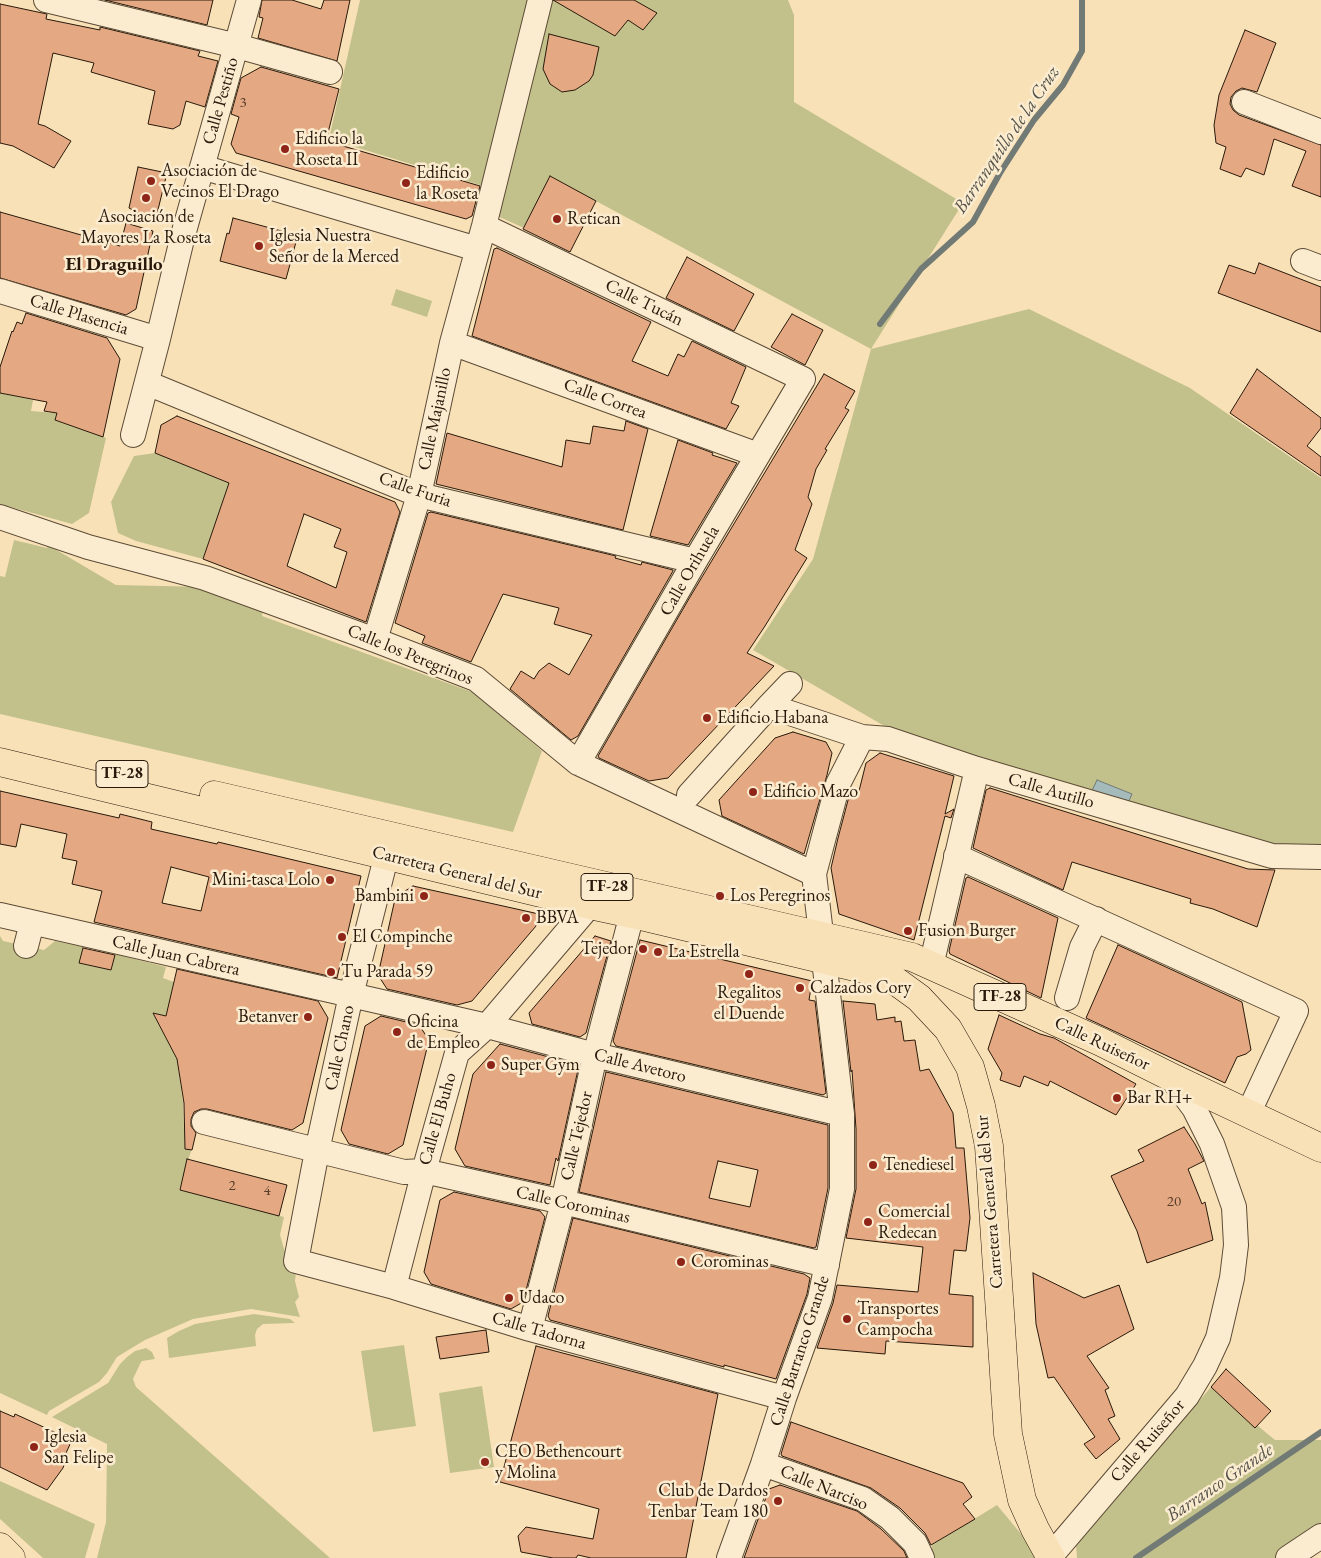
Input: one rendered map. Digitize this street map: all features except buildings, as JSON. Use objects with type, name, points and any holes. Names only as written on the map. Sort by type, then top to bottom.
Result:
[{"type":"main road","name":"Carretera General del Sur","points":[[0,745],[389,846],[823,947],[897,982],[919,998],[948,1029],[970,1067],[982,1106],[989,1146],[1008,1434],[1022,1500],[1035,1529],[1051,1557]]},
{"type":"main road","name":"Carretera General del Sur","points":[[0,762],[389,846]]},
{"type":"main road","name":"Carretera General del Sur","points":[[599,896],[632,914],[823,947]]},
{"type":"main road","name":"Calle Ruiseñor","points":[[823,947],[912,957],[1102,1042],[1171,1077]]},
{"type":"main road","name":"TF-28","points":[[1171,1077],[1321,1148]]},
{"type":"main road","points":[[0,1547],[12,1558]]},
{"type":"street","points":[[46,0],[237,46],[330,72]]},
{"type":"street","name":"Calle Pestiño","points":[[133,435],[183,235],[249,0]]},
{"type":"street","name":"Calle Majanillo","points":[[375,640],[419,495],[452,343],[484,226],[540,0]]},
{"type":"street","points":[[1244,102],[1321,132]]},
{"type":"street","points":[[202,167],[477,249]]},
{"type":"street","name":"Calle Tucán","points":[[484,226],[803,380]]},
{"type":"street","name":"Calle Plasencia","points":[[0,292],[158,339]]},
{"type":"street","name":"Calle Correa","points":[[452,343],[758,455]]},
{"type":"street","name":"Calle Orihuela","points":[[578,763],[803,380]]},
{"type":"street","name":"Calle Furia","points":[[147,383],[419,495],[695,561]]},
{"type":"street","name":"Calle los Peregrinos","points":[[0,517],[88,547],[205,578],[375,640],[476,680],[578,763],[814,874]]},
{"type":"street","points":[[689,795],[790,684]]},
{"type":"street","name":"Calle Autillo","points":[[769,706],[862,737],[888,740],[977,769],[1272,856],[1321,857]]},
{"type":"street","points":[[814,874],[838,784],[862,737]]},
{"type":"street","points":[[931,966],[977,769]]},
{"type":"street","name":"Calle Chano","points":[[296,1261],[317,1151],[351,995],[389,846]]},
{"type":"street","points":[[956,856],[1296,1010],[1248,1114]]},
{"type":"street","name":"Calle Barranco Grande","points":[[729,1558],[820,1298],[842,1189],[842,1114],[814,874]]},
{"type":"street","name":"Calle El Buho","points":[[394,1287],[457,1053],[487,1026],[599,896]]},
{"type":"street","name":"Calle Tejedor","points":[[530,1329],[563,1202],[596,1055],[632,914]]},
{"type":"street","name":"Calle Juan Cabrera","points":[[0,915],[351,995]]},
{"type":"street","points":[[1067,998],[1082,947],[1096,920]]},
{"type":"street","points":[[26,946],[32,923]]},
{"type":"street","name":"Calle Avetoro","points":[[351,995],[487,1026],[596,1055],[842,1114]]},
{"type":"street","name":"Calle Ruiseñor","points":[[1051,1557],[1187,1396],[1205,1366],[1218,1338],[1233,1270],[1236,1245],[1234,1207],[1212,1144],[1194,1108],[1171,1077]]},
{"type":"street","name":"Calle Corominas","points":[[204,1122],[404,1172],[424,1171],[828,1265]]},
{"type":"street","name":"Calle Tadorna","points":[[296,1261],[394,1287],[530,1329],[784,1398]]},
{"type":"street","name":"Calle Narciso","points":[[763,1464],[863,1499],[890,1518],[907,1535],[915,1544],[922,1558]]},
{"type":"street","points":[[1288,1558],[1321,1536]]},
{"type":"shaded area","points":[[360,0],[788,0],[794,15],[794,102],[963,203],[871,349],[596,201],[524,228],[482,209],[483,186],[329,139]]},
{"type":"shaded area","points":[[396,289],[432,301],[427,317],[391,305]]},
{"type":"shaded area","points":[[1029,309],[1190,388],[1321,478],[1321,846],[1267,846],[893,731],[753,650],[813,559],[871,349]]},
{"type":"shaded area","points":[[0,393],[33,400],[31,411],[57,413],[55,420],[106,438],[89,513],[72,524],[0,504]]},
{"type":"shaded area","points":[[155,453],[229,483],[203,559],[136,541],[118,533],[111,502],[134,456]]},
{"type":"shaded area","points":[[14,540],[47,548],[48,545],[116,585],[208,587],[263,609],[262,616],[475,693],[542,751],[513,832],[0,714],[0,576],[5,577]]},
{"type":"shaded area","points":[[1097,780],[1132,794],[1125,810],[1090,795]]},
{"type":"shaded area","points":[[0,936],[3,941],[44,950],[55,941],[83,947],[80,963],[111,970],[115,954],[166,967],[163,978],[174,982],[171,994],[185,1020],[153,1013],[177,1059],[183,1103],[184,1131],[196,1133],[180,1190],[284,1217],[280,1235],[289,1266],[296,1272],[295,1281],[299,1297],[295,1302],[300,1317],[251,1309],[193,1319],[145,1340],[117,1357],[99,1382],[49,1411],[47,1415],[0,1393]]},
{"type":"shaded area","points":[[254,1314],[290,1319],[295,1323],[263,1324],[257,1329],[255,1335],[256,1346],[169,1358],[167,1338],[179,1331],[195,1324]]},
{"type":"shaded area","points":[[404,1345],[416,1426],[373,1432],[361,1351]]},
{"type":"shaded area","points":[[146,1348],[152,1352],[155,1359],[142,1361],[133,1379],[136,1387],[330,1558],[97,1558],[106,1522],[107,1444],[52,1417],[108,1383],[120,1364],[127,1357],[135,1351]]},
{"type":"shaded area","points":[[482,1386],[494,1467],[450,1473],[439,1393]]},
{"type":"shaded area","points":[[1211,1387],[1275,1440],[1321,1440],[1321,1531],[1278,1558],[1077,1558],[1076,1545]]},
{"type":"shaded area","points":[[0,1481],[95,1524],[85,1558],[43,1558],[0,1519]]},
{"type":"shaded area","points":[[997,1505],[1041,1558],[932,1558],[932,1545]]},
{"type":"waterway","name":"Barranquillo de la Cruz","points":[[880,324],[921,269],[973,222],[1000,173],[1034,120],[1063,85],[1082,51],[1082,0]]},
{"type":"waterway","name":"Barranco Grande","points":[[1136,1558],[1321,1432]]},
{"type":"place","name":"Edificio la Roseta II","points":[[285,149]]},
{"type":"place","name":"Asociación de Vecinos El Drago","points":[[151,181]]},
{"type":"place","name":"Edificio la Roseta","points":[[406,183]]},
{"type":"place","name":"Asociación de Mayores La Roseta","points":[[146,198]]},
{"type":"place","name":"Retican","points":[[557,219]]},
{"type":"place","name":"Iglesia Nuestra Señor de la Merced","points":[[259,246]]},
{"type":"place","name":"Edificio Habana","points":[[707,718]]},
{"type":"place","name":"Edificio Mazo","points":[[753,792]]},
{"type":"place","name":"Mini-tasca Lolo","points":[[330,880]]},
{"type":"place","name":"Bambini","points":[[424,896]]},
{"type":"place","name":"Los Peregrinos","points":[[720,896]]},
{"type":"place","name":"BBVA","points":[[526,918]]},
{"type":"place","name":"Fusion Burger","points":[[908,931]]},
{"type":"place","name":"El Compinche","points":[[342,937]]},
{"type":"place","name":"Tejedor","points":[[643,949]]},
{"type":"place","name":"La Estrella","points":[[658,952]]},
{"type":"place","name":"Tu Parada 59","points":[[331,972]]},
{"type":"place","name":"Regalitos el Duende","points":[[749,974]]},
{"type":"place","name":"Calzados Cory","points":[[800,988]]},
{"type":"place","name":"Betanver","points":[[308,1017]]},
{"type":"place","name":"Oficina de Empleo","points":[[397,1032]]},
{"type":"place","name":"Super Gym","points":[[491,1065]]},
{"type":"place","name":"Bar RH+","points":[[1117,1098]]},
{"type":"place","name":"Tenediesel","points":[[873,1165]]},
{"type":"place","name":"Comercial Redecan","points":[[868,1222]]},
{"type":"place","name":"Corominas","points":[[681,1262]]},
{"type":"place","name":"Udaco","points":[[509,1298]]},
{"type":"place","name":"Transportes Campocha","points":[[847,1319]]},
{"type":"place","name":"Iglesia San Felipe","points":[[34,1447]]},
{"type":"place","name":"CEO Bethencourt y Molina","points":[[485,1462]]},
{"type":"place","name":"Club de Dardos Tenbar Team 180","points":[[778,1501]]},
{"type":"district","name":"El Draguillo","points":[[114,265]]}]
